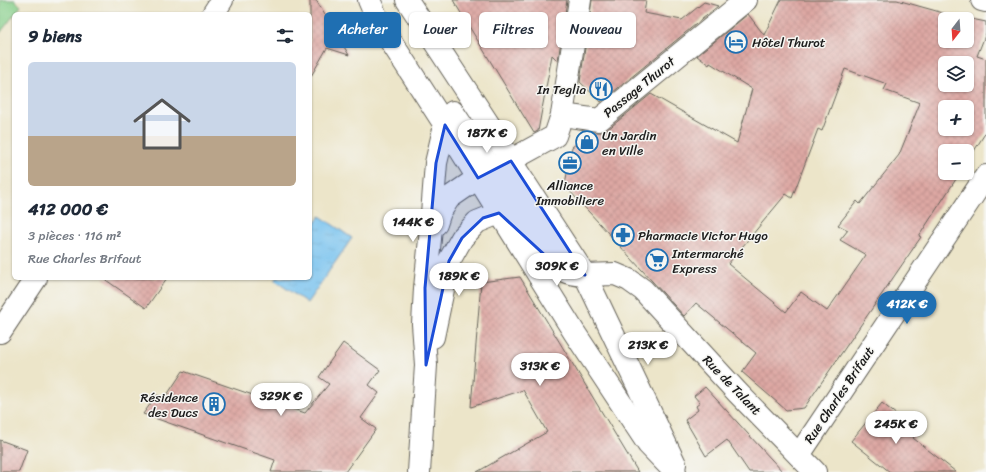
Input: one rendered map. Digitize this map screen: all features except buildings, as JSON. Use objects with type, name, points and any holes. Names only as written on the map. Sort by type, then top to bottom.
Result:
[{"type":"street","points":[[369,0],[379,23],[445,125],[494,170],[512,175],[504,203],[477,222],[462,238],[449,261],[426,365]]},
{"type":"street","points":[[377,0],[494,170]]},
{"type":"street","points":[[407,0],[494,170],[504,203],[574,332],[648,444],[675,472]]},
{"type":"street","points":[[430,239],[440,212],[449,198],[494,170],[555,136],[562,115],[580,0]]},
{"type":"street","name":"Passage Thurot","points":[[562,115],[599,120],[746,0]]},
{"type":"street","points":[[982,0],[986,1]]},
{"type":"street","points":[[419,472],[426,365],[423,324],[425,288],[436,163],[445,125]]},
{"type":"street","points":[[494,170],[515,168],[585,275],[679,472]]},
{"type":"street","name":"Rue Charles Brifaut","points":[[799,455],[986,176]]},
{"type":"street","name":"Rue de Talant","points":[[504,203],[560,269],[569,274],[615,274],[629,280],[643,290],[737,392],[816,472]]},
{"type":"street","points":[[0,332],[35,280]]},
{"type":"highlighted area","points":[[445,125],[478,178],[511,161],[585,275],[560,269],[499,213],[483,218],[462,238],[449,261],[426,365],[425,288],[436,163]]},
{"type":"green space","points":[[0,0],[15,0],[21,6],[16,12],[12,12],[12,18],[0,33]]},
{"type":"water","points":[[320,216],[352,238],[307,303],[274,280],[312,280],[312,227]]},
{"type":"place","name":"Hôtel Thurot","points":[[736,42]]},
{"type":"place","name":"In Teglia","points":[[601,89]]},
{"type":"place","name":"Un Jardin en Ville","points":[[587,142]]},
{"type":"place","name":"Alliance Immobiliere","points":[[570,163]]},
{"type":"place","name":"Pharmacie Victor Hugo","points":[[623,235]]},
{"type":"place","name":"Intermarché Express","points":[[657,260]]},
{"type":"place","name":"Résidence des Ducs","points":[[214,404]]}]
